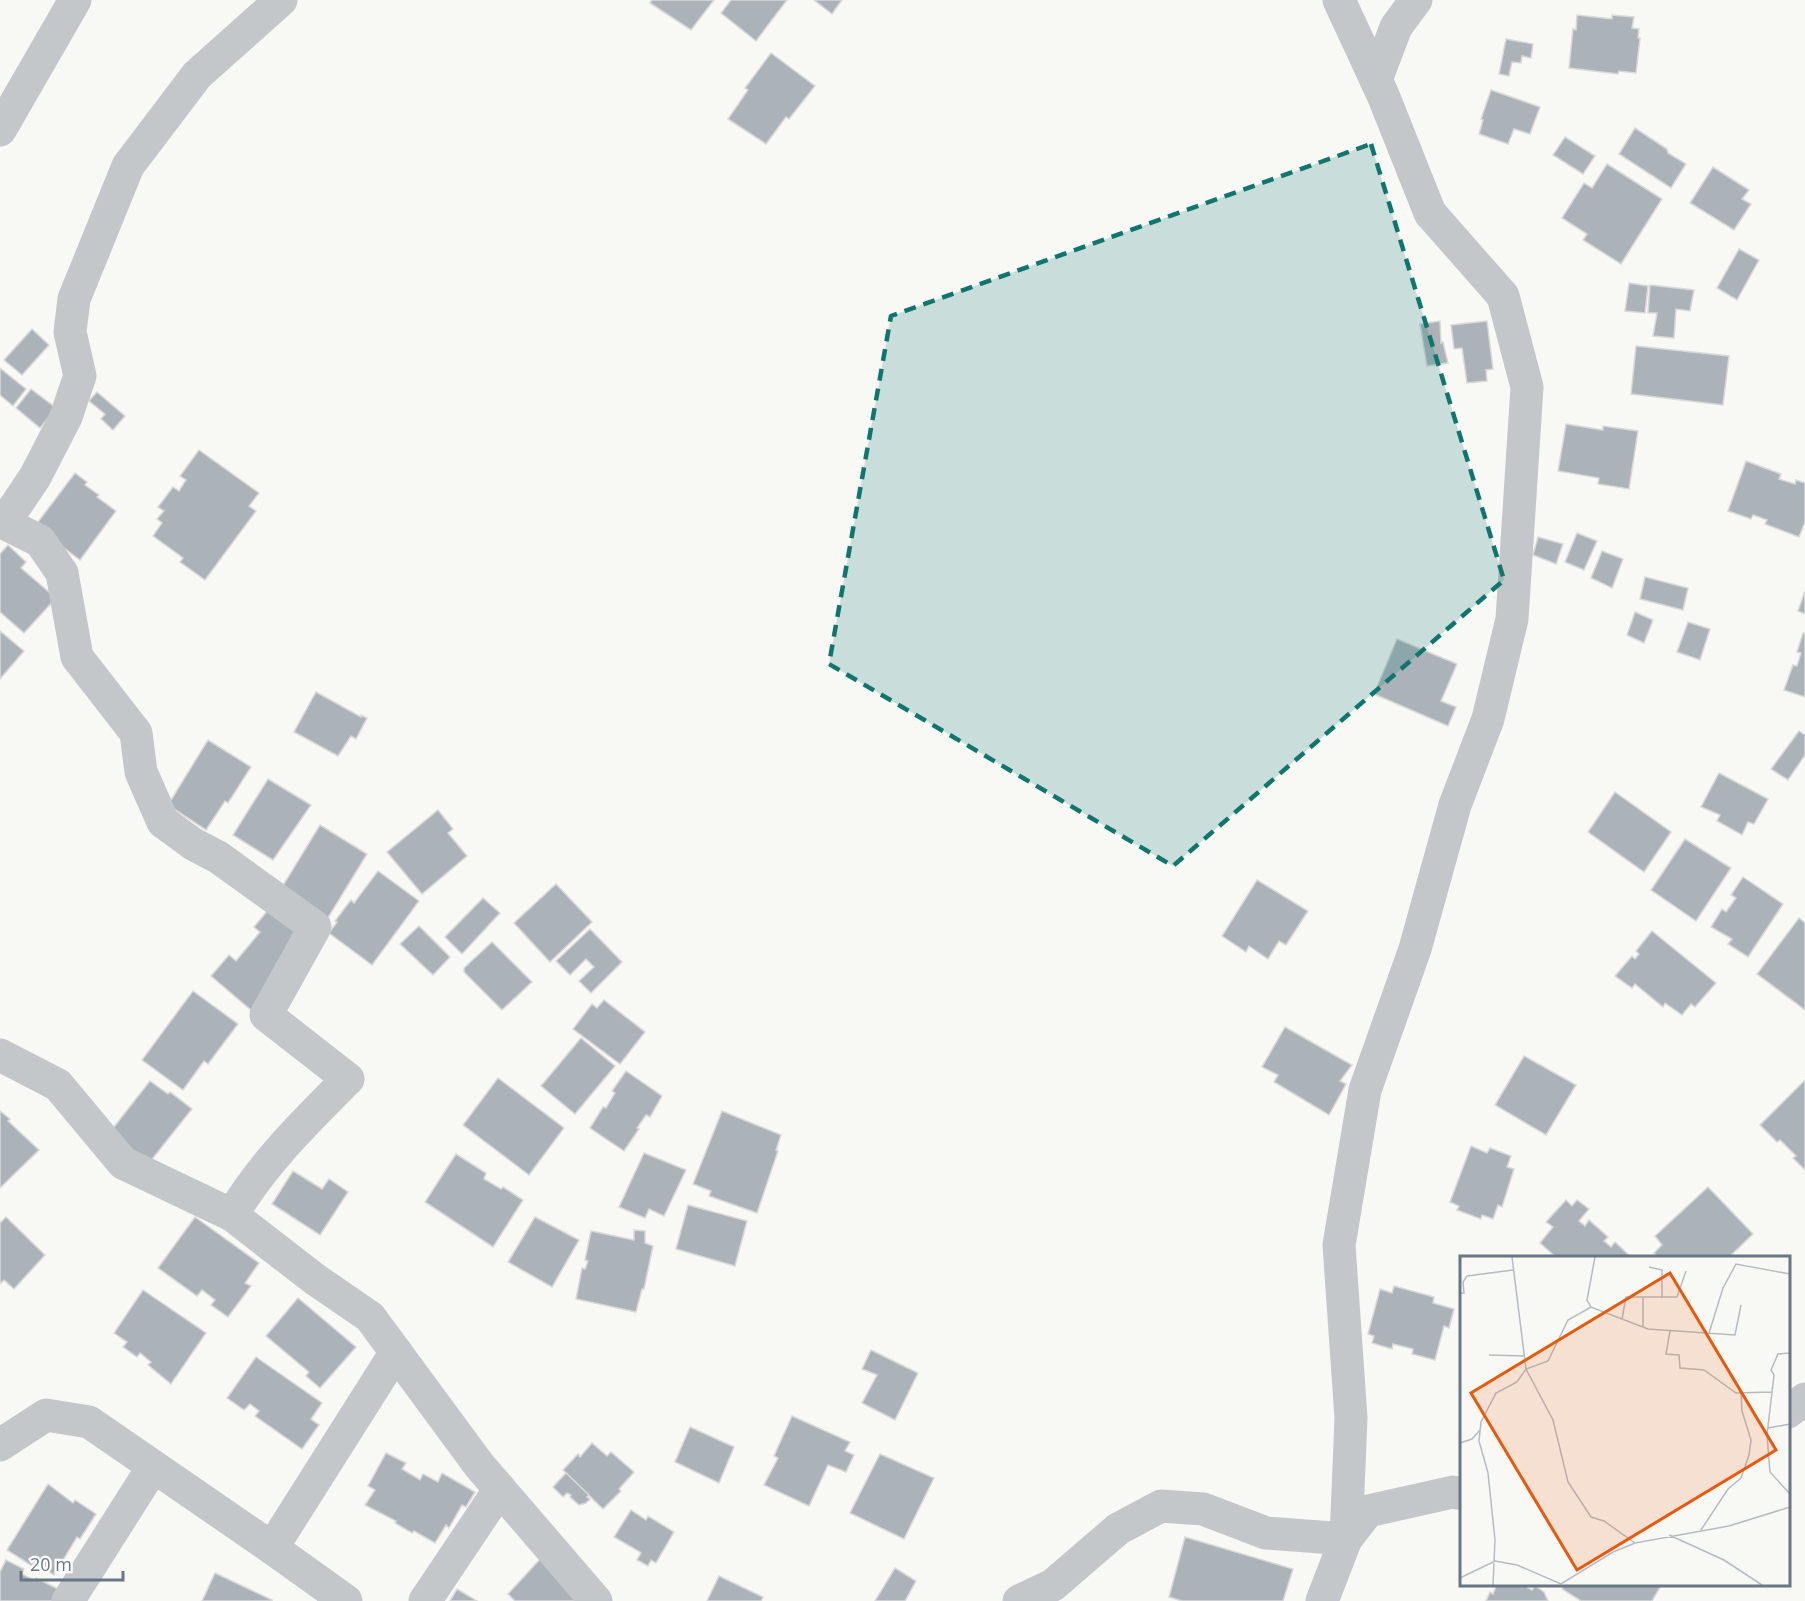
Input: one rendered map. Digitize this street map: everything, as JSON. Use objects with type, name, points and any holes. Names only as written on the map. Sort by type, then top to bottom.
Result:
[{"type":"street","points":[[0,130],[75,0]]},
{"type":"street","points":[[232,1215],[243,1196],[281,1146],[348,1079],[266,1015],[315,927],[218,857],[193,844],[163,822],[141,772],[136,733],[77,657],[62,573],[40,541],[2,521],[35,477],[66,417],[80,376],[70,332],[74,299],[128,166],[197,75],[281,0]]},
{"type":"street","points":[[1339,0],[1376,80],[1430,213],[1503,296],[1527,387],[1512,619],[1488,718],[1455,805],[1415,949],[1365,1090],[1339,1245],[1351,1418],[1346,1539]]},
{"type":"street","points":[[1376,80],[1396,27],[1416,0]]},
{"type":"street","points":[[0,1054],[58,1085],[123,1163],[232,1215],[316,1280],[370,1317],[479,1465],[596,1601]]},
{"type":"street","points":[[272,1548],[396,1353]]},
{"type":"street","points":[[1790,1410],[1805,1399]]},
{"type":"street","points":[[0,1445],[46,1415],[89,1422],[346,1601]]},
{"type":"street","points":[[68,1601],[153,1467]]},
{"type":"street","points":[[425,1601],[500,1489]]},
{"type":"street","points":[[1322,1601],[1346,1539],[1368,1511],[1453,1492],[1460,1494]]},
{"type":"street","points":[[1019,1601],[1053,1585],[1118,1528],[1161,1506],[1203,1509],[1266,1533],[1346,1539]]},
{"type":"highlighted area","points":[[1371,144],[1504,580],[1173,866],[829,664],[891,316]]},
{"type":"building","points":[[652,0],[714,0],[691,30],[650,3]]},
{"type":"building","points":[[731,0],[787,0],[756,41],[721,13]]},
{"type":"building","points":[[814,0],[842,0],[832,14]]},
{"type":"building","points":[[1577,15],[1612,19],[1612,15],[1634,17],[1632,28],[1639,29],[1638,38],[1640,38],[1636,73],[1619,71],[1618,74],[1569,68],[1573,29],[1576,30]]},
{"type":"building","points":[[1506,39],[1533,44],[1531,58],[1522,56],[1521,63],[1512,62],[1509,76],[1499,74]]},
{"type":"building","points":[[771,53],[815,86],[789,119],[786,117],[766,144],[728,119],[748,90],[745,88]]},
{"type":"building","points":[[1491,90],[1540,107],[1530,134],[1514,129],[1508,144],[1479,134],[1483,120],[1481,119]]},
{"type":"building","points":[[1635,128],[1686,164],[1671,188],[1619,154]]},
{"type":"building","points":[[1565,137],[1595,156],[1583,174],[1553,155]]},
{"type":"building","points":[[1607,164],[1662,199],[1621,264],[1583,240],[1587,234],[1562,218],[1584,183],[1592,188]]},
{"type":"building","points":[[1713,167],[1749,190],[1742,199],[1751,204],[1734,230],[1690,203]]},
{"type":"building","points":[[1739,249],[1759,260],[1737,300],[1717,288]]},
{"type":"building","points":[[1629,283],[1648,286],[1645,313],[1625,311]]},
{"type":"building","points":[[1650,285],[1694,290],[1690,311],[1676,309],[1674,338],[1653,336],[1657,313],[1648,313]]},
{"type":"building","points":[[1440,321],[1441,343],[1443,342],[1448,363],[1427,366],[1420,324]]},
{"type":"building","points":[[1487,321],[1493,369],[1486,370],[1487,381],[1467,383],[1462,348],[1454,349],[1451,325]]},
{"type":"building","points":[[32,329],[49,345],[22,375],[4,360]]},
{"type":"building","points":[[1636,346],[1729,356],[1723,405],[1631,394]]},
{"type":"building","points":[[0,368],[26,389],[13,406],[0,395]]},
{"type":"building","points":[[31,389],[56,408],[40,428],[16,408]]},
{"type":"building","points":[[97,392],[125,416],[113,430],[101,419],[105,414],[89,401]]},
{"type":"building","points":[[1566,424],[1603,430],[1603,426],[1638,431],[1629,489],[1598,484],[1599,478],[1558,471]]},
{"type":"building","points":[[199,450],[259,493],[249,506],[256,511],[205,580],[180,562],[183,558],[153,536],[162,523],[157,519],[164,511],[158,507],[173,487],[179,491],[186,480],[180,476]]},
{"type":"building","points":[[1746,461],[1781,474],[1779,479],[1795,484],[1796,480],[1805,483],[1805,522],[1799,537],[1765,524],[1767,520],[1753,515],[1751,519],[1728,511]]},
{"type":"building","points":[[75,473],[87,482],[85,485],[99,495],[97,497],[116,511],[80,560],[35,526]]},
{"type":"building","points":[[1577,533],[1597,541],[1584,570],[1565,562]]},
{"type":"building","points":[[1538,537],[1563,544],[1556,564],[1533,555]]},
{"type":"building","points":[[8,545],[26,562],[21,568],[56,598],[24,633],[0,612],[0,554]]},
{"type":"building","points":[[1602,551],[1623,559],[1612,588],[1591,578]]},
{"type":"building","points":[[1645,577],[1688,588],[1683,610],[1640,599]]},
{"type":"building","points":[[1805,591],[1805,614],[1798,611]]},
{"type":"building","points":[[1635,612],[1653,620],[1644,643],[1627,635]]},
{"type":"building","points":[[1688,622],[1710,629],[1700,660],[1677,652]]},
{"type":"building","points":[[0,631],[24,651],[0,679]]},
{"type":"building","points":[[1803,633],[1805,633],[1805,697],[1784,690],[1793,665],[1797,666],[1801,653],[1797,652]]},
{"type":"building","points":[[1397,639],[1457,664],[1441,701],[1456,707],[1448,726],[1374,694]]},
{"type":"building","points":[[316,692],[361,717],[361,715],[367,718],[356,739],[351,736],[338,756],[294,732]]},
{"type":"building","points":[[1799,731],[1805,735],[1805,755],[1788,780],[1771,769]]},
{"type":"building","points":[[208,740],[251,767],[228,803],[225,801],[206,830],[168,805]]},
{"type":"building","points":[[1719,773],[1768,799],[1754,824],[1748,822],[1742,835],[1717,821],[1720,815],[1701,807]]},
{"type":"building","points":[[268,779],[311,805],[273,860],[233,835]]},
{"type":"building","points":[[1615,792],[1671,832],[1644,872],[1588,832]]},
{"type":"building","points":[[438,810],[453,829],[448,833],[467,856],[422,894],[387,852]]},
{"type":"building","points":[[320,825],[367,854],[323,926],[276,897]]},
{"type":"building","points":[[1685,839],[1731,868],[1696,921],[1651,890]]},
{"type":"building","points":[[378,871],[419,901],[372,965],[329,933],[351,900],[354,903]]},
{"type":"building","points":[[1743,877],[1783,904],[1748,957],[1728,944],[1732,939],[1711,927],[1722,909],[1726,912],[1736,898],[1731,895]]},
{"type":"building","points":[[1257,880],[1308,911],[1286,945],[1279,941],[1268,959],[1249,946],[1246,952],[1222,936]]},
{"type":"building","points":[[556,884],[592,922],[550,962],[514,923]]},
{"type":"building","points":[[483,898],[500,913],[462,954],[445,937]]},
{"type":"building","points":[[269,909],[304,938],[252,1011],[211,976],[229,955],[236,961],[260,932],[254,927]]},
{"type":"building","points":[[1799,918],[1805,923],[1805,1010],[1757,974]]},
{"type":"building","points":[[419,926],[450,957],[433,975],[400,944]]},
{"type":"building","points":[[590,929],[622,962],[591,993],[579,981],[594,967],[586,959],[570,975],[556,961]]},
{"type":"building","points":[[1652,931],[1716,983],[1695,1007],[1691,1004],[1682,1015],[1665,1003],[1663,1007],[1635,984],[1632,988],[1615,976],[1632,956],[1635,959],[1639,954],[1636,951]]},
{"type":"building","points":[[492,942],[532,982],[502,1010],[464,972],[464,968]]},
{"type":"building","points":[[193,991],[238,1024],[208,1064],[204,1061],[183,1090],[142,1060]]},
{"type":"building","points":[[604,1000],[645,1032],[620,1064],[573,1029],[592,1004],[597,1008]]},
{"type":"building","points":[[1285,1027],[1352,1065],[1340,1081],[1346,1084],[1329,1115],[1274,1082],[1278,1075],[1262,1067]]},
{"type":"building","points":[[581,1038],[615,1066],[575,1114],[541,1086]]},
{"type":"building","points":[[1524,1056],[1576,1085],[1546,1135],[1495,1105]]},
{"type":"building","points":[[626,1071],[662,1096],[650,1117],[646,1115],[637,1128],[639,1129],[624,1151],[590,1128],[603,1107],[606,1108],[615,1093],[612,1091]]},
{"type":"building","points":[[498,1078],[564,1128],[529,1175],[463,1125]]},
{"type":"building","points":[[1805,1080],[1805,1170],[1793,1158],[1796,1156],[1780,1140],[1777,1142],[1760,1125]]},
{"type":"building","points":[[150,1081],[168,1094],[170,1092],[192,1109],[149,1163],[110,1132]]},
{"type":"building","points":[[0,1111],[39,1150],[0,1188]]},
{"type":"building","points":[[722,1111],[781,1135],[776,1150],[778,1151],[757,1213],[709,1196],[711,1191],[693,1184]]},
{"type":"building","points":[[1471,1146],[1487,1153],[1490,1148],[1511,1156],[1507,1167],[1514,1169],[1502,1207],[1498,1205],[1493,1219],[1482,1215],[1481,1219],[1457,1210],[1459,1206],[1450,1202]]},
{"type":"building","points":[[644,1153],[686,1170],[664,1216],[649,1209],[645,1218],[619,1207]]},
{"type":"building","points":[[456,1154],[486,1173],[484,1179],[501,1189],[503,1187],[523,1200],[493,1247],[425,1202]]},
{"type":"building","points":[[293,1171],[322,1189],[329,1179],[348,1192],[320,1235],[272,1204]]},
{"type":"building","points":[[1708,1187],[1753,1234],[1730,1256],[1657,1256],[1654,1253],[1662,1245],[1655,1236]]},
{"type":"building","points":[[1566,1200],[1572,1206],[1577,1200],[1589,1209],[1579,1221],[1585,1226],[1589,1220],[1608,1237],[1604,1241],[1611,1247],[1615,1242],[1630,1256],[1555,1256],[1540,1243],[1553,1227],[1546,1222]]},
{"type":"building","points":[[688,1205],[747,1221],[735,1266],[676,1249]]},
{"type":"building","points":[[6,1217],[45,1255],[14,1289],[4,1280],[0,1284],[0,1223]]},
{"type":"building","points":[[195,1217],[259,1263],[245,1283],[251,1286],[228,1317],[211,1305],[215,1300],[202,1290],[197,1296],[158,1268]]},
{"type":"building","points":[[535,1217],[579,1240],[552,1287],[508,1262]]},
{"type":"building","points":[[634,1230],[645,1231],[645,1243],[653,1246],[644,1289],[642,1289],[636,1312],[576,1299],[582,1268],[585,1269],[588,1261],[585,1260],[591,1231],[634,1240]]},
{"type":"building","points":[[1394,1286],[1434,1297],[1433,1303],[1454,1309],[1449,1328],[1444,1326],[1435,1360],[1412,1354],[1413,1349],[1393,1344],[1392,1349],[1372,1343],[1374,1336],[1368,1334],[1380,1289],[1392,1293]]},
{"type":"building","points":[[143,1290],[206,1333],[171,1384],[148,1365],[151,1362],[140,1353],[137,1357],[123,1347],[127,1342],[114,1333]]},
{"type":"building","points":[[298,1298],[356,1347],[320,1388],[306,1376],[309,1372],[266,1336]]},
{"type":"building","points":[[871,1350],[918,1373],[895,1420],[862,1403],[877,1375],[862,1369]]},
{"type":"building","points":[[256,1357],[322,1403],[311,1419],[319,1425],[302,1449],[255,1416],[259,1411],[250,1404],[244,1410],[227,1398]]},
{"type":"building","points":[[792,1416],[850,1442],[845,1451],[854,1455],[846,1472],[828,1465],[809,1506],[764,1485],[778,1458],[774,1456]]},
{"type":"building","points":[[690,1427],[734,1447],[719,1483],[675,1462]]},
{"type":"building","points":[[592,1443],[607,1456],[611,1452],[634,1472],[619,1489],[621,1491],[603,1509],[563,1470],[578,1454],[580,1457]]},
{"type":"building","points":[[386,1453],[406,1463],[402,1469],[420,1480],[423,1474],[438,1482],[442,1473],[475,1492],[466,1507],[462,1505],[449,1528],[446,1525],[435,1543],[414,1531],[412,1533],[395,1523],[396,1521],[365,1505],[375,1490],[368,1486]]},
{"type":"building","points":[[880,1454],[934,1478],[904,1539],[850,1513]]},
{"type":"building","points":[[566,1473],[589,1495],[587,1497],[590,1499],[586,1503],[579,1505],[570,1497],[571,1495],[567,1493],[563,1497],[553,1487]]},
{"type":"building","points":[[48,1484],[73,1503],[75,1500],[96,1514],[80,1539],[77,1537],[54,1575],[34,1562],[32,1566],[7,1550]]},
{"type":"building","points":[[631,1510],[646,1520],[648,1516],[674,1532],[656,1563],[651,1560],[648,1566],[637,1560],[641,1553],[614,1537]]},
{"type":"building","points":[[1185,1537],[1293,1569],[1283,1601],[1182,1601],[1169,1597]]},
{"type":"building","points":[[542,1557],[587,1601],[515,1601],[508,1594]]},
{"type":"building","points":[[6,1560],[24,1569],[22,1574],[60,1590],[54,1601],[0,1601],[0,1572]]},
{"type":"building","points":[[895,1568],[916,1581],[905,1601],[875,1601]]},
{"type":"building","points":[[215,1573],[272,1600],[272,1601],[202,1601]]},
{"type":"building","points":[[719,1576],[763,1597],[761,1601],[707,1601]]},
{"type":"building","points":[[1496,1586],[1525,1586],[1532,1590],[1535,1586],[1544,1592],[1548,1601],[1486,1601],[1490,1592],[1493,1594]]},
{"type":"building","points":[[1564,1586],[1661,1586],[1652,1601],[1581,1601],[1562,1589]]},
{"type":"building","points":[[457,1589],[477,1601],[450,1601]]}]
